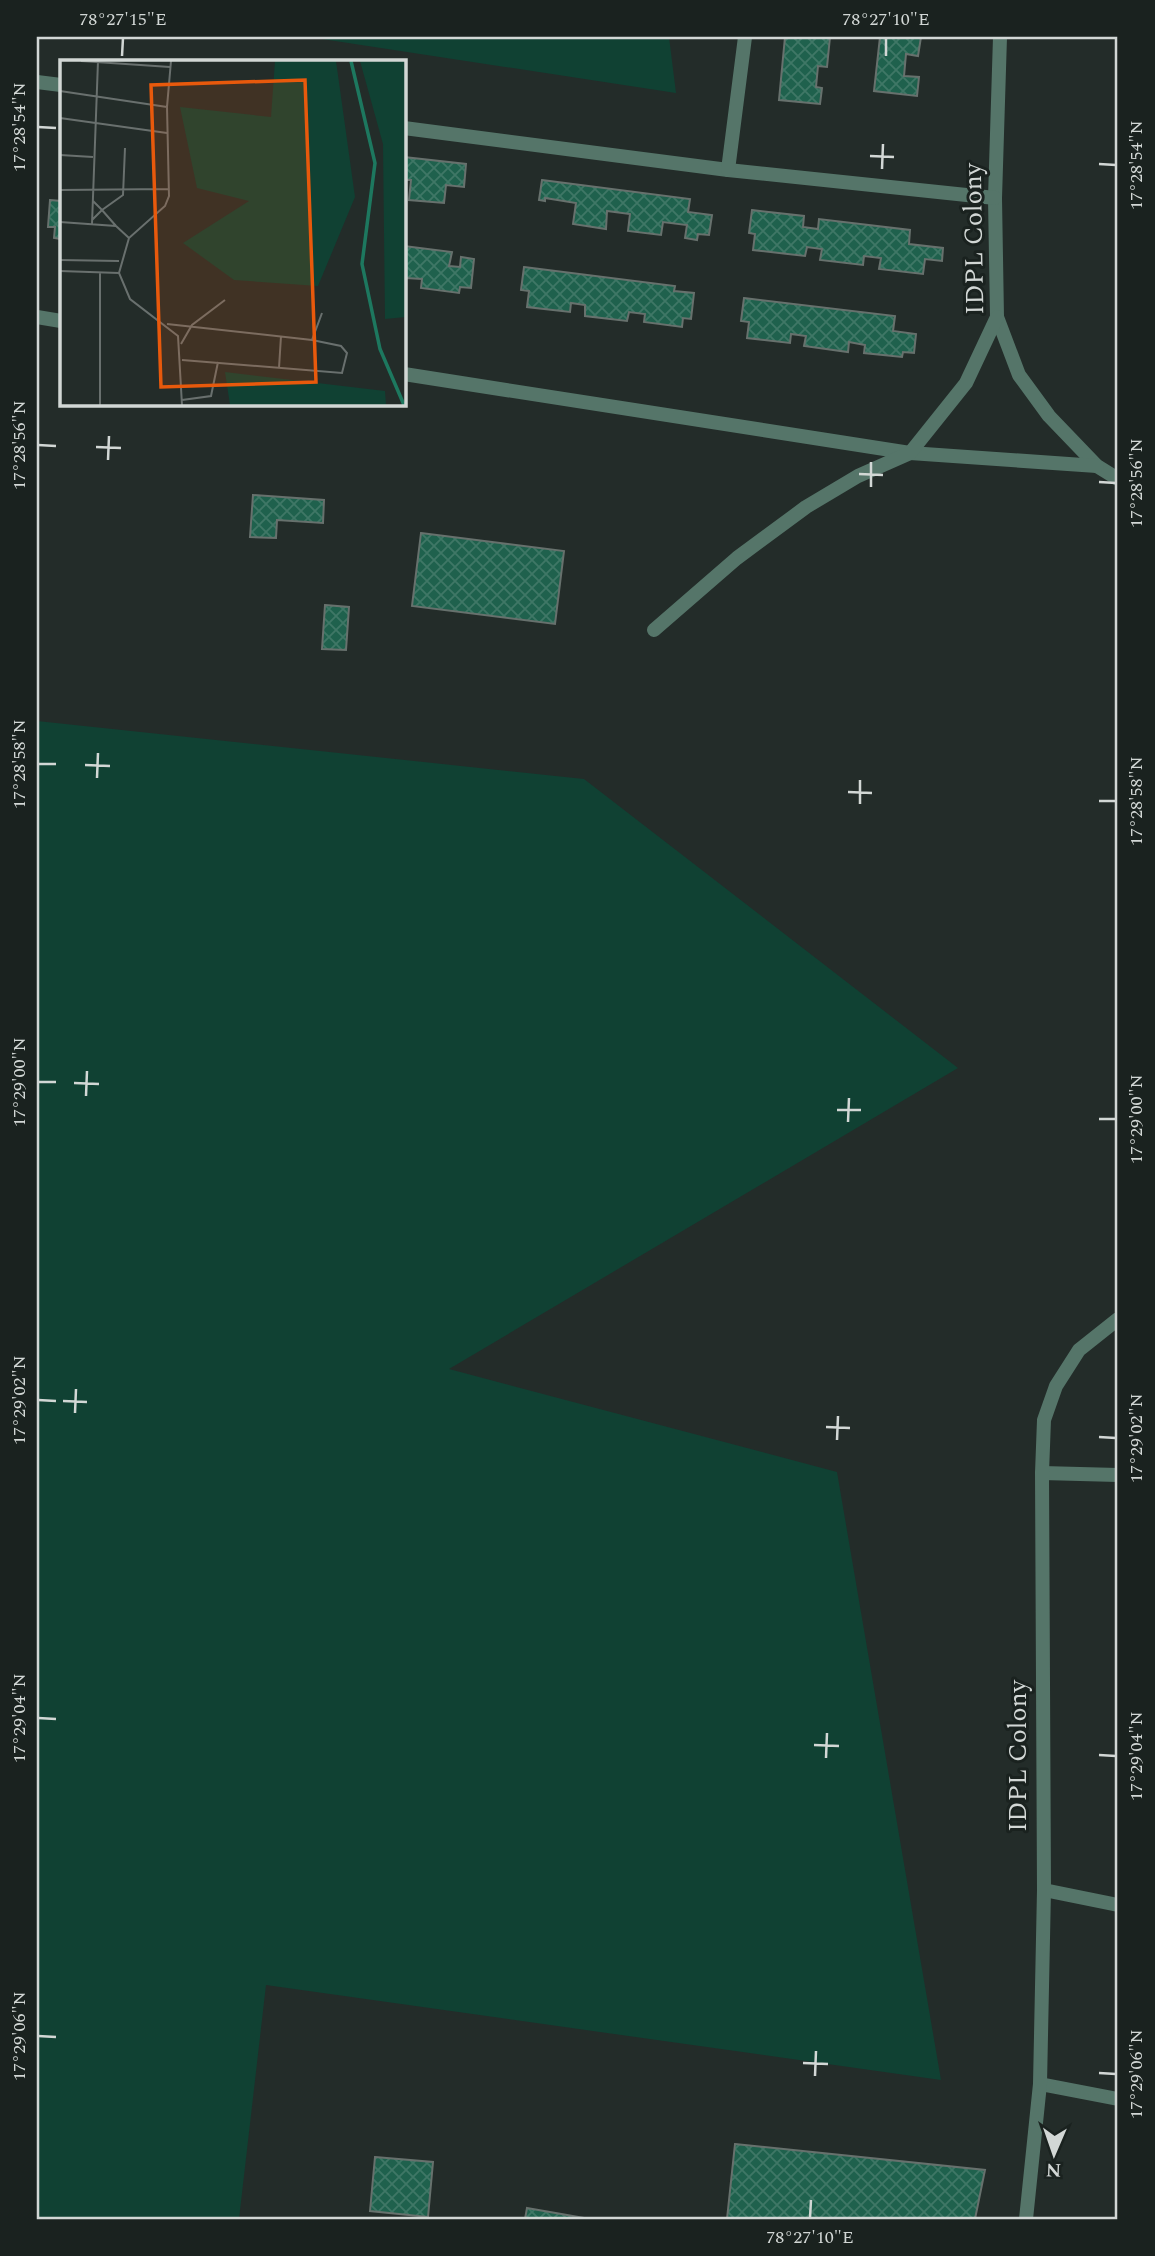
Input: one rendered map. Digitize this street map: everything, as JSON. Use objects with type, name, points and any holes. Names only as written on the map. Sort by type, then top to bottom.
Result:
[{"type":"lane","points":[[728,170],[745,37]]},
{"type":"lane","name":"IDPL Colony","points":[[1000,37],[995,198],[997,317],[1020,375],[1049,416],[1097,466],[1118,479]]},
{"type":"lane","points":[[37,82],[60,85]]},
{"type":"lane","points":[[406,128],[728,170],[995,198]]},
{"type":"lane","points":[[37,317],[60,321]]},
{"type":"lane","points":[[654,631],[737,558],[806,508],[858,475],[910,453],[967,383],[997,317]]},
{"type":"lane","points":[[406,374],[910,453],[1097,466]]},
{"type":"lane","name":"IDPL Colony","points":[[1026,2219],[1040,2084],[1044,1891],[1044,1420],[1056,1386],[1079,1350],[1118,1319]]},
{"type":"lane","points":[[1042,1474],[1118,1475]]},
{"type":"lane","points":[[1044,1891],[1118,1905]]},
{"type":"lane","points":[[1040,2084],[1118,2099]]},
{"type":"green space","points":[[309,37],[669,37],[676,93]]},
{"type":"green space","points":[[37,721],[584,779],[958,1068],[449,1369],[837,1472],[941,2080],[266,1985],[239,2219],[37,2219]]},
{"type":"building","points":[[785,37],[830,37],[827,67],[818,66],[816,87],[822,88],[820,104],[779,100]]},
{"type":"building","points":[[880,37],[921,37],[918,56],[906,54],[904,76],[919,77],[917,96],[874,91]]},
{"type":"building","points":[[406,157],[466,164],[464,187],[446,185],[444,203],[409,200],[411,180],[406,180]]},
{"type":"building","points":[[542,180],[690,199],[688,212],[712,215],[709,235],[698,234],[697,240],[685,238],[687,225],[663,222],[661,235],[628,231],[630,214],[607,211],[606,229],[573,224],[576,203],[545,198],[545,201],[539,200]]},
{"type":"building","points":[[50,200],[60,201],[60,239],[54,238],[55,227],[48,227]]},
{"type":"building","points":[[752,210],[804,216],[803,227],[818,229],[819,219],[910,230],[909,244],[943,248],[942,261],[925,259],[923,274],[879,269],[881,258],[864,256],[863,265],[820,260],[822,249],[807,247],[805,256],[753,250],[755,234],[749,233]]},
{"type":"building","points":[[406,246],[452,252],[449,266],[460,267],[461,257],[474,259],[471,288],[460,287],[459,293],[421,288],[422,279],[406,278]]},
{"type":"building","points":[[524,267],[675,286],[674,291],[694,293],[691,319],[683,318],[682,327],[644,322],[645,314],[629,312],[627,321],[585,316],[585,305],[571,303],[570,312],[527,307],[529,291],[521,290]]},
{"type":"building","points":[[744,298],[895,316],[893,331],[916,334],[914,353],[903,352],[902,357],[864,353],[865,345],[849,342],[848,352],[804,346],[806,336],[791,334],[790,343],[747,338],[749,322],[741,321]]},
{"type":"building","points":[[253,495],[324,500],[323,523],[277,520],[276,538],[250,537]]},
{"type":"building","points":[[421,533],[564,551],[555,624],[412,606]]},
{"type":"building","points":[[325,605],[349,607],[346,650],[322,649]]},
{"type":"building","points":[[735,2144],[985,2170],[975,2219],[727,2219]]},
{"type":"building","points":[[375,2157],[433,2162],[428,2217],[370,2211]]},
{"type":"building","points":[[527,2208],[590,2219],[525,2219]]}]
